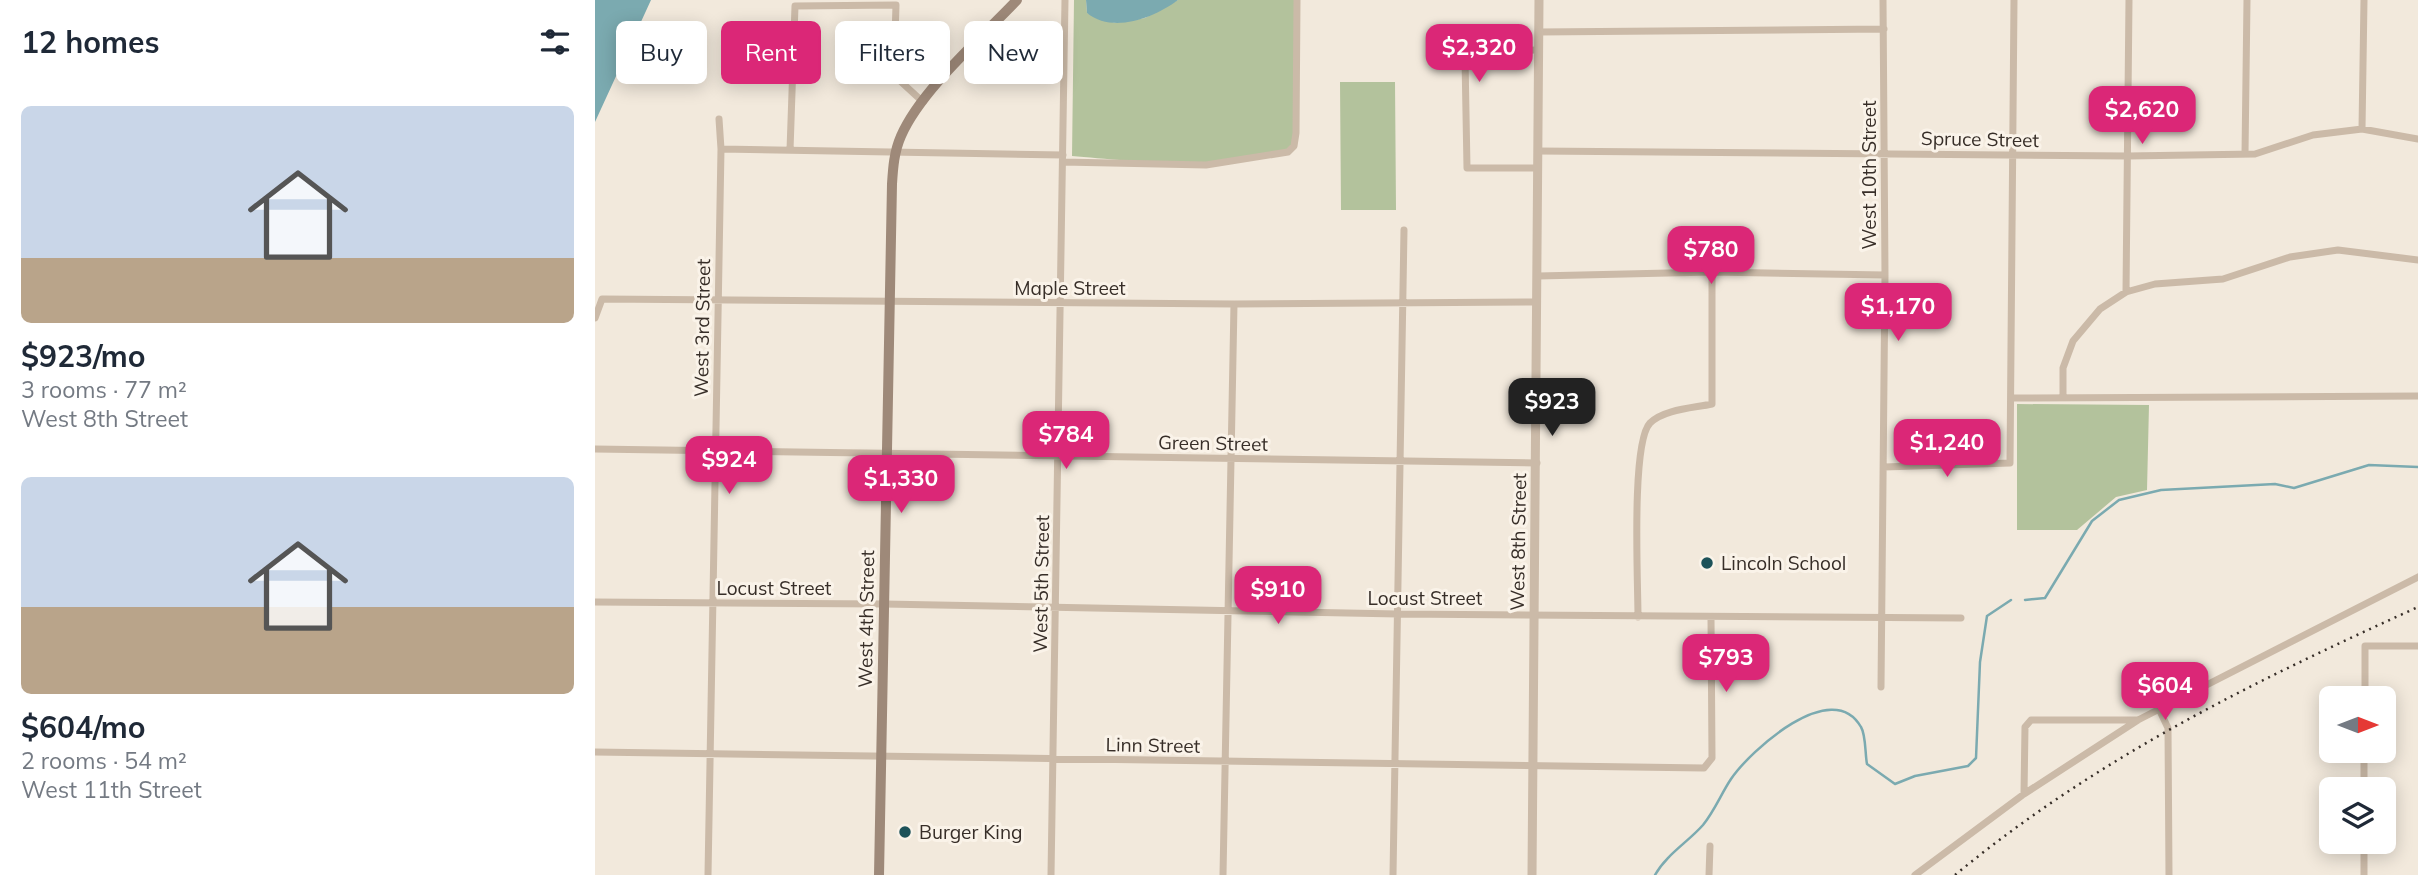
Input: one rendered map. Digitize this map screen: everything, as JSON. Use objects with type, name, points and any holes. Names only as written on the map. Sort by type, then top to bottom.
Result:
[{"type":"main road","points":[[896,153],[901,136],[923,102],[1017,0]]},
{"type":"main road","name":"West 4th Street","points":[[879,875],[886,455],[896,153]]},
{"type":"street","name":"West 5th Street","points":[[1051,875],[1065,0]]},
{"type":"street","points":[[721,149],[1063,158],[1206,165],[1288,152],[1294,146],[1296,133],[1297,0]]},
{"type":"street","name":"West 8th Street","points":[[1532,875],[1539,0]]},
{"type":"street","name":"West 10th Street","points":[[1881,687],[1885,275],[1883,0]]},
{"type":"street","points":[[1884,467],[2010,463],[2014,0]]},
{"type":"street","points":[[2126,292],[2129,0]]},
{"type":"street","points":[[2245,154],[2247,0]]},
{"type":"street","points":[[2362,129],[2364,0]]},
{"type":"street","points":[[790,150],[795,6],[896,5],[894,69],[898,79],[923,102]]},
{"type":"street","points":[[1539,32],[1884,30]]},
{"type":"street","points":[[1538,168],[1467,168],[1465,54],[1475,51],[1539,50]]},
{"type":"street","name":"West 3rd Street","points":[[708,875],[719,302],[719,119]]},
{"type":"street","name":"Spruce Street","points":[[1538,151],[2128,156],[2245,154],[2313,135],[2362,129],[2418,139]]},
{"type":"street","points":[[1394,875],[1404,230]]},
{"type":"street","points":[[2063,398],[2063,368],[2073,341],[2100,309],[2126,292],[2155,284],[2224,279],[2290,257],[2338,250],[2418,260]]},
{"type":"street","points":[[1638,617],[1639,463],[1644,436],[1650,423],[1667,414],[1712,404],[1712,272]]},
{"type":"street","points":[[1538,276],[1712,272],[1885,275]]},
{"type":"street","name":"Maple Street","points":[[595,318],[602,299],[1234,304],[1537,302]]},
{"type":"street","points":[[1223,875],[1234,304]]},
{"type":"street","points":[[2011,398],[2418,396]]},
{"type":"street","name":"Green Street","points":[[595,449],[1537,463]]},
{"type":"street","points":[[1915,875],[2024,794],[2138,720],[2418,577]]},
{"type":"street","name":"Locust Street","points":[[595,602],[884,604],[1228,612],[1711,618],[1961,618]]},
{"type":"street","name":"Linn Street","points":[[595,752],[1704,768],[1712,758],[1711,618]]},
{"type":"street","points":[[2365,686],[2365,646],[2418,646]]},
{"type":"street","points":[[2159,709],[2168,729],[2169,875]]},
{"type":"street","points":[[2024,794],[2025,727],[2031,720],[2138,720]]},
{"type":"street","points":[[1709,875],[1710,846]]},
{"type":"street","points":[[2364,854],[2364,875]]},
{"type":"green space","points":[[1074,0],[1086,0],[1087,13],[1115,23],[1145,18],[1178,0],[1297,0],[1294,146],[1274,155],[1248,161],[1219,163],[1154,163],[1072,156]]},
{"type":"green space","points":[[1340,82],[1395,82],[1396,210],[1341,210]]},
{"type":"green space","points":[[2017,404],[2149,405],[2147,490],[2116,497],[2077,530],[2017,530]]},
{"type":"water","points":[[595,0],[651,0],[641,21],[616,21],[616,76],[595,122]]},
{"type":"water","points":[[1086,0],[1178,0],[1146,18],[1121,23],[1097,19],[1087,13]]},
{"type":"waterway","points":[[2025,600],[2045,598],[2092,521],[2119,500],[2161,490],[2275,484],[2294,488],[2369,465],[2418,467]]},
{"type":"waterway","points":[[1655,875],[1665,861],[1703,825],[1731,779],[1755,752],[1792,723],[1812,714],[1831,710],[1848,713],[1863,730],[1867,764],[1895,784],[1915,776],[1968,766],[1976,758],[1980,662],[1987,616],[2011,600]]},
{"type":"railway","points":[[1955,875],[2064,794],[2177,725],[2295,664],[2418,607]]},
{"type":"place","name":"Lincoln School","points":[[1707,563]]},
{"type":"place","name":"Burger King","points":[[905,832]]}]
